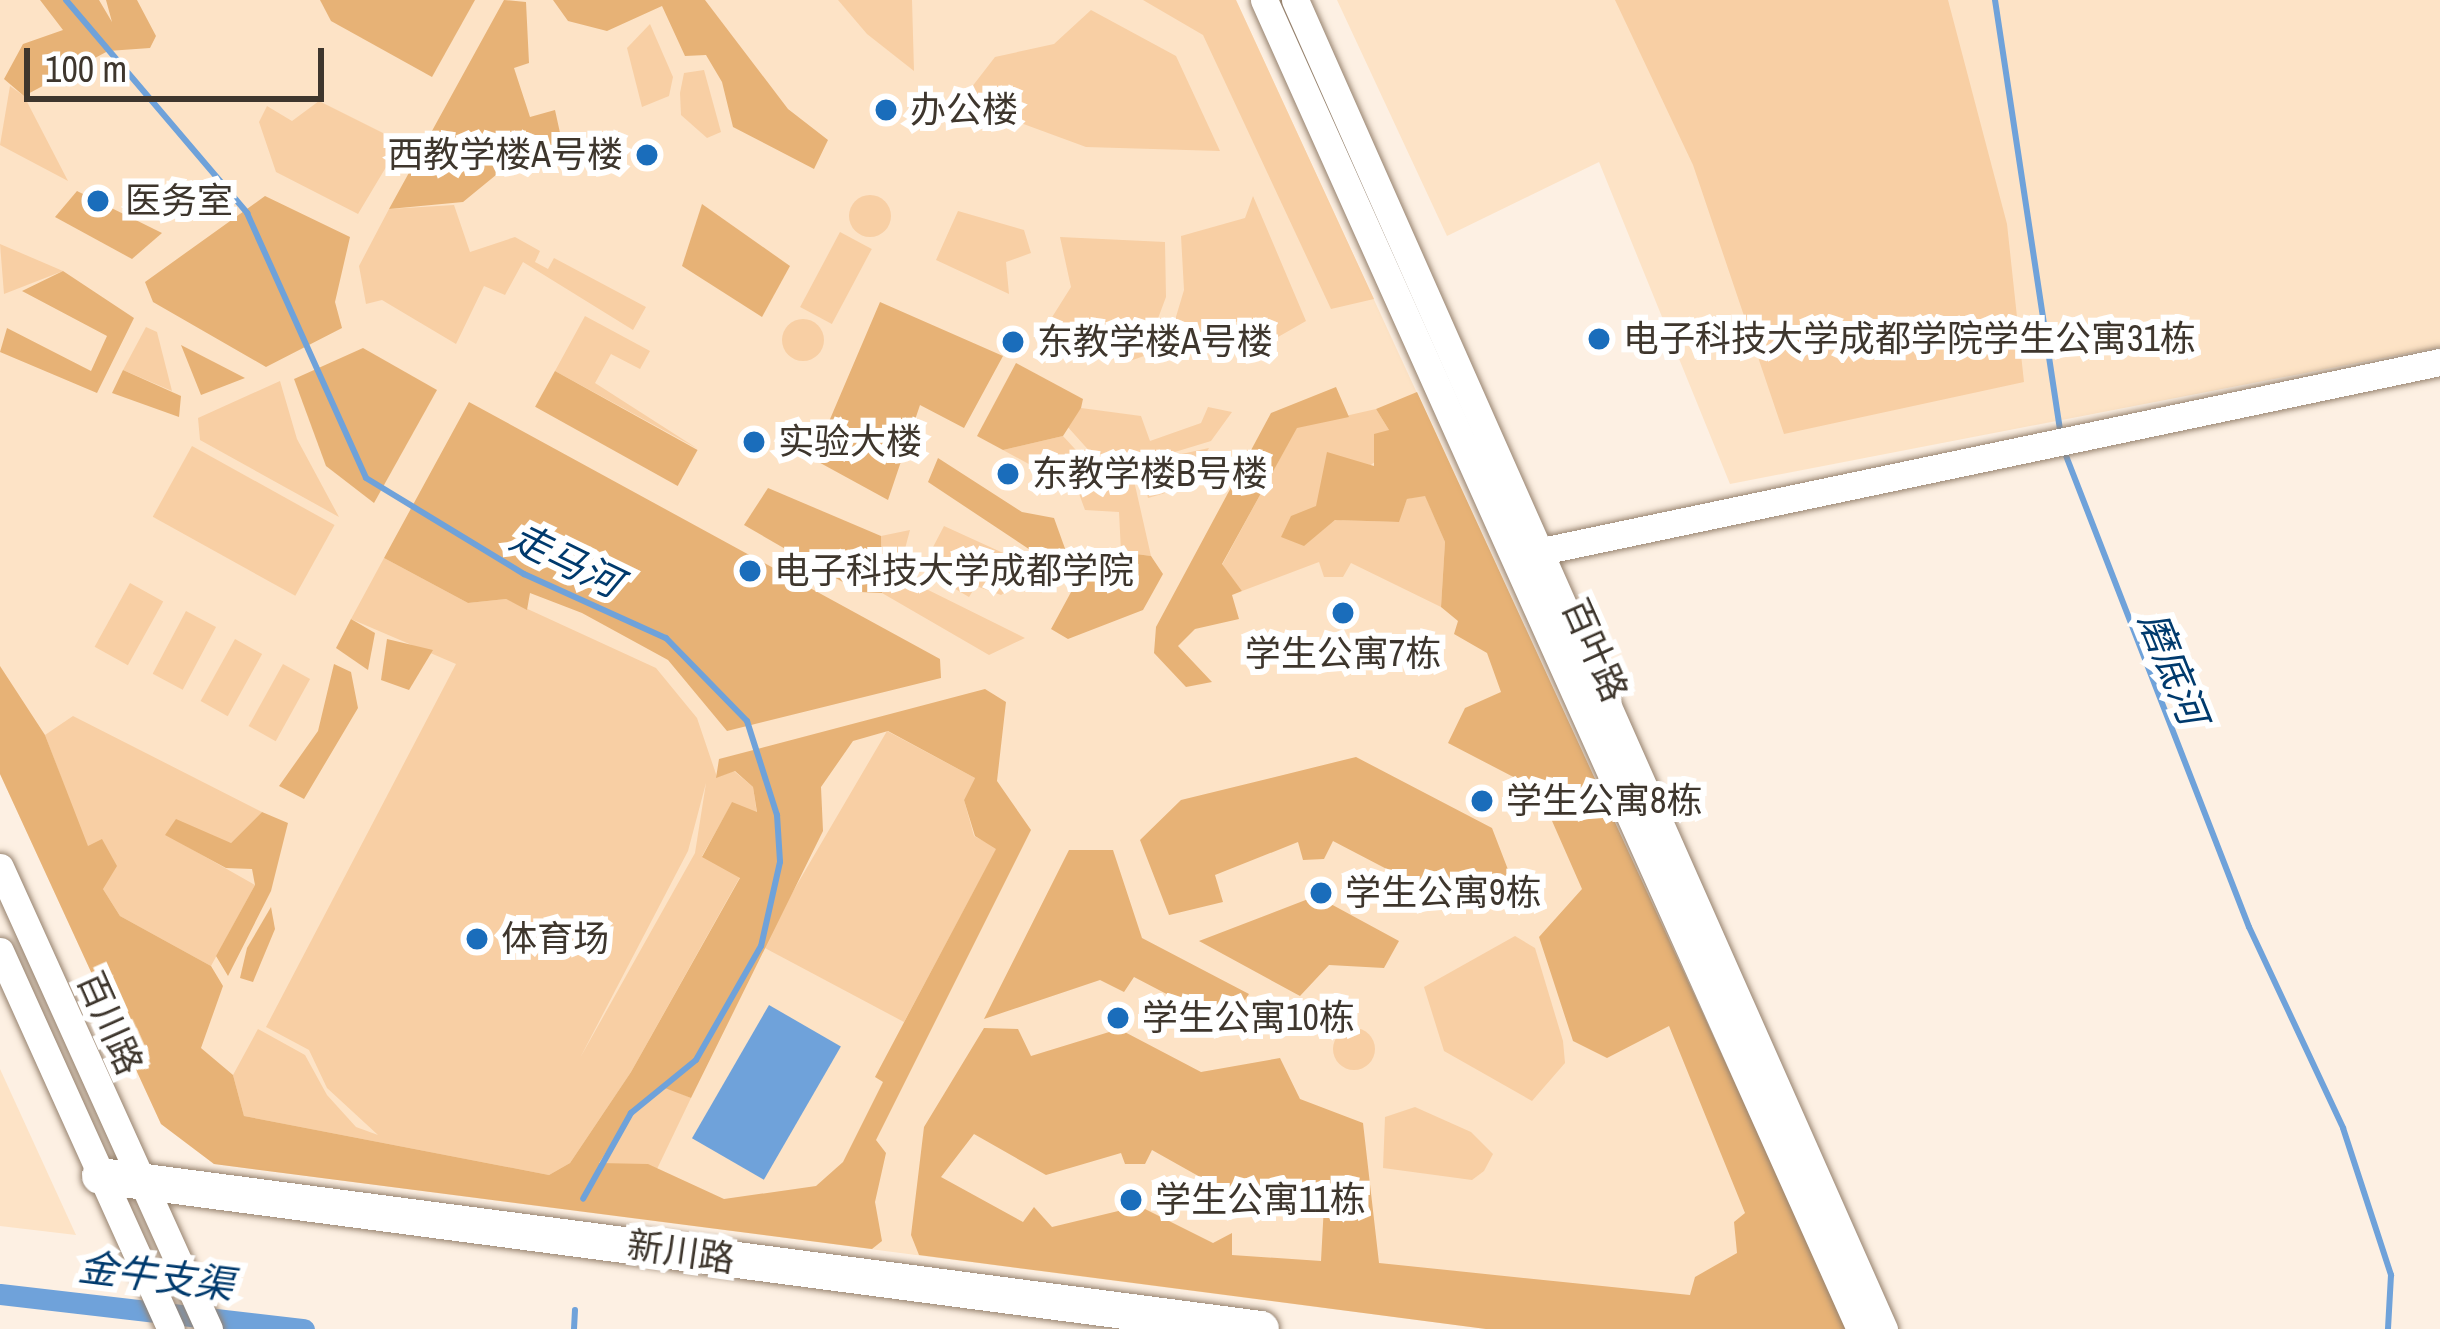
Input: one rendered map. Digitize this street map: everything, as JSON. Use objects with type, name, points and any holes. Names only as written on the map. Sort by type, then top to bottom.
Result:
[{"type":"main road","name":"新川路","points":[[128,1191],[1181,1324],[1261,1329]]},
{"type":"main road","name":"新川路","points":[[128,1191],[1084,1329]]},
{"type":"street","name":"百叶路","points":[[1264,0],[1884,1329]]},
{"type":"street","name":"百叶路","points":[[1294,0],[1525,554],[1860,1329]]},
{"type":"street","points":[[1525,554],[2440,362]]},
{"type":"street","name":"百川路","points":[[0,868],[128,1191]]},
{"type":"street","name":"百川路","points":[[0,951],[128,1191]]},
{"type":"street","points":[[128,1191],[148,1275],[171,1329]]},
{"type":"street","points":[[128,1191],[186,1276],[209,1329]]},
{"type":"shaded area","name":"电子科技大学成都学院","points":[[0,0],[1236,0],[1848,1329],[1486,1329],[214,1164],[161,1124],[0,774]]},
{"type":"shaded area","points":[[40,0],[99,0],[112,22],[106,0],[137,0],[156,36],[150,48],[108,51],[24,96],[4,79],[23,44],[63,30]]},
{"type":"shaded area","points":[[320,0],[475,0],[432,77],[331,21]]},
{"type":"shaded area","points":[[504,0],[526,2],[529,63],[514,68],[530,117],[555,110],[564,151],[513,161],[463,202],[389,209]]},
{"type":"shaded area","points":[[553,0],[705,0],[788,109],[828,140],[814,169],[733,127],[722,82],[706,55],[685,56],[662,6],[607,31],[568,21]]},
{"type":"shaded area","points":[[838,0],[912,0],[914,71],[867,34]]},
{"type":"shaded area","points":[[1143,0],[1236,0],[1374,299],[1331,309],[1203,35]]},
{"type":"shaded area","points":[[1337,0],[2440,0],[2440,347],[1730,484],[1599,162],[1447,236]]},
{"type":"shaded area","points":[[1615,0],[1948,0],[2007,224],[2024,382],[1784,434],[1693,165]]},
{"type":"shaded area","points":[[1091,10],[1176,56],[1220,151],[1086,147],[961,101],[995,57],[1054,44]]},
{"type":"shaded area","points":[[650,24],[673,77],[669,96],[642,107],[627,48]]},
{"type":"shaded area","points":[[704,70],[721,132],[707,138],[681,115],[680,93],[684,73]]},
{"type":"shaded area","points":[[10,86],[24,96],[68,181],[0,145]]},
{"type":"shaded area","points":[[319,101],[401,142],[358,214],[276,172],[259,122],[267,106],[292,121]]},
{"type":"shaded area","points":[[77,191],[162,233],[132,259],[55,217]]},
{"type":"shaded area","points":[[870,195],[885,201],[891,216],[885,231],[870,237],[855,231],[849,216],[855,201]]},
{"type":"shaded area","points":[[265,196],[350,237],[335,302],[342,328],[266,367],[153,302],[145,282]]},
{"type":"shaded area","points":[[1253,196],[1306,321],[1278,337],[1247,318],[1167,347],[1184,290],[1181,236],[1245,218]]},
{"type":"shaded area","points":[[702,204],[790,266],[762,317],[682,266]]},
{"type":"shaded area","points":[[454,205],[470,252],[515,237],[540,251],[535,262],[548,269],[554,258],[646,307],[633,330],[523,262],[505,295],[484,286],[456,344],[382,300],[366,304],[359,266],[389,209]]},
{"type":"shaded area","points":[[958,211],[1024,230],[1031,253],[1006,262],[1009,294],[936,260]]},
{"type":"shaded area","points":[[840,232],[872,249],[832,324],[800,307]]},
{"type":"shaded area","points":[[1060,237],[1165,242],[1166,297],[1144,356],[1124,363],[1049,322],[1071,287]]},
{"type":"shaded area","points":[[0,244],[63,271],[4,294]]},
{"type":"shaded area","points":[[63,271],[134,318],[97,393],[0,352],[7,328],[91,371],[107,336],[22,291]]},
{"type":"shaded area","points":[[880,302],[1003,356],[964,428],[920,405],[888,500],[813,459]]},
{"type":"shaded area","points":[[585,316],[650,351],[640,369],[611,354],[595,383],[698,449],[555,371]]},
{"type":"shaded area","points":[[803,319],[818,325],[824,340],[818,355],[803,361],[788,355],[782,340],[788,325]]},
{"type":"shaded area","points":[[146,327],[157,332],[172,391],[123,370]]},
{"type":"shaded area","points":[[181,345],[245,378],[201,395]]},
{"type":"shaded area","points":[[363,348],[437,390],[374,503],[326,466],[294,379]]},
{"type":"shaded area","points":[[1016,363],[1083,399],[1063,436],[1003,450],[977,436]]},
{"type":"shaded area","points":[[123,370],[181,396],[179,417],[112,393]]},
{"type":"shaded area","points":[[555,371],[698,450],[678,486],[535,407]]},
{"type":"shaded area","points":[[280,381],[297,439],[339,517],[200,440],[198,418]]},
{"type":"shaded area","points":[[1336,387],[1349,417],[1297,428],[1222,564],[1242,591],[1232,595],[1239,619],[1195,629],[1178,646],[1212,682],[1186,687],[1154,653],[1156,627],[1271,413]]},
{"type":"shaded area","points":[[1417,392],[1848,1329],[1486,1329],[919,1255],[911,1235],[924,1127],[984,1028],[1018,1029],[1031,1056],[1119,1029],[1201,1072],[1280,1058],[1300,1099],[1363,1123],[1379,1263],[1690,1295],[1695,1277],[1737,1253],[1734,1222],[1745,1213],[1669,1026],[1607,1058],[1573,1041],[1539,937],[1582,889],[1545,805],[1528,809],[1525,783],[1448,743],[1465,708],[1501,692],[1487,653],[1454,634],[1458,621],[1441,607],[1445,542],[1425,496],[1407,499],[1399,522],[1335,520],[1304,546],[1281,537],[1291,516],[1316,506],[1327,452],[1374,466],[1374,434],[1389,430],[1376,409]],"holes":[[[974,1134],[1046,1175],[1121,1153],[1125,1164],[1145,1164],[1152,1150],[1234,1196],[1324,1205],[1321,1261],[1232,1255],[1232,1233],[1213,1243],[1139,1206],[1052,1227],[1034,1207],[1023,1222],[941,1177]]]},
{"type":"shaded area","points":[[469,402],[940,659],[941,678],[727,731],[668,660],[582,613],[530,593],[527,610],[506,599],[468,603],[384,558]]},
{"type":"shaded area","points":[[1208,407],[1232,412],[1211,441],[1165,455],[1093,455],[1066,425],[1081,408],[1141,416],[1150,441],[1201,423]]},
{"type":"shaded area","points":[[1376,409],[1389,430],[1380,458],[1317,506],[1303,546],[1335,520],[1398,522],[1407,499],[1425,495],[1445,542],[1441,607],[1351,563],[1343,577],[1324,577],[1319,562],[1242,591],[1222,565],[1297,427]]},
{"type":"shaded area","points":[[1063,436],[1086,461],[1130,463],[1151,556],[1121,552],[1119,512],[1085,510],[1078,491],[1003,450]]},
{"type":"shaded area","points":[[192,446],[335,525],[295,596],[153,517]]},
{"type":"shaded area","points":[[1209,448],[1186,487],[1148,498],[1140,463]]},
{"type":"shaded area","points":[[938,458],[1022,512],[1054,518],[1072,568],[1121,552],[1151,556],[1163,574],[1143,610],[1068,639],[1051,629],[1077,581],[928,482]]},
{"type":"shaded area","points":[[768,488],[881,536],[882,593],[860,592],[744,525]]},
{"type":"shaded area","points":[[944,526],[1021,561],[1023,581],[1001,595],[976,586],[969,597],[945,583],[960,576],[932,549]]},
{"type":"shaded area","points":[[910,530],[898,575],[1025,638],[989,655],[882,593],[881,536]]},
{"type":"shaded area","name":"体育场","points":[[384,558],[468,603],[506,599],[656,668],[697,718],[717,777],[734,771],[753,787],[757,814],[732,803],[702,856],[740,877],[631,1072],[570,1163],[549,1175],[244,1116],[233,1075],[258,1029],[305,1055],[327,1095],[356,1127],[378,1135],[327,1088],[309,1050],[266,1027],[456,664],[351,619]],"holes":[[[706,783],[695,853],[580,1058],[688,851]]]},
{"type":"shaded area","points":[[130,583],[163,601],[128,665],[95,647]]},
{"type":"shaded area","points":[[186,611],[216,627],[183,690],[153,674]]},
{"type":"shaded area","points":[[351,619],[375,633],[368,670],[336,648]]},
{"type":"shaded area","points":[[235,639],[262,654],[228,716],[201,701]]},
{"type":"shaded area","points":[[387,639],[433,650],[409,690],[381,680]]},
{"type":"shaded area","points":[[283,664],[310,679],[276,741],[249,726]]},
{"type":"shaded area","points":[[334,664],[351,672],[358,708],[304,799],[279,786],[318,731]]},
{"type":"shaded area","points":[[0,666],[45,735],[88,846],[102,839],[117,866],[103,889],[120,916],[211,966],[223,986],[201,1048],[233,1075],[244,1116],[549,1175],[570,1163],[631,1072],[740,878],[702,857],[732,802],[757,812],[753,787],[735,771],[716,778],[719,759],[985,689],[1006,702],[997,781],[1031,830],[876,1140],[886,1153],[875,1202],[882,1241],[872,1249],[214,1164],[161,1124],[0,774]],"holes":[[[888,731],[975,778],[964,800],[975,836],[996,849],[875,1077],[883,1082],[843,1162],[816,1186],[724,1199],[648,1164],[599,1163],[631,1113],[665,1088],[691,1098],[823,831],[821,787],[853,741]]]},
{"type":"shaded area","points":[[73,716],[262,812],[231,843],[165,834],[255,885],[211,966],[120,916],[103,889],[45,735]]},
{"type":"shaded area","points":[[887,731],[975,778],[964,800],[974,836],[997,848],[904,1022],[761,946]]},
{"type":"shaded area","points":[[1356,757],[1492,828],[1522,906],[1425,889],[1333,841],[1324,859],[1303,860],[1298,842],[1215,875],[1223,902],[1169,915],[1140,840],[1181,800]]},
{"type":"shaded area","points":[[262,812],[288,823],[271,891],[228,976],[216,956],[255,885],[252,869],[226,868],[165,835],[176,819],[231,843]]},
{"type":"shaded area","points":[[1069,850],[1113,850],[1142,938],[1249,994],[1228,1026],[1134,977],[1124,992],[1100,980],[984,1019]]},
{"type":"shaded area","points":[[1316,896],[1399,941],[1384,968],[1329,965],[1300,996],[1199,941]]},
{"type":"shaded area","points":[[271,907],[275,929],[253,982],[240,978],[247,948]]},
{"type":"shaded area","points":[[1515,936],[1535,948],[1563,1041],[1565,1063],[1532,1101],[1444,1051],[1424,987]]},
{"type":"shaded area","points":[[1354,1028],[1369,1034],[1375,1049],[1369,1064],[1354,1070],[1339,1064],[1333,1049],[1339,1034]]},
{"type":"shaded area","points":[[0,1069],[76,1235],[0,1226]]},
{"type":"shaded area","points":[[666,1087],[691,1098],[657,1169],[598,1163],[631,1113]]},
{"type":"shaded area","points":[[1415,1107],[1471,1132],[1493,1154],[1484,1171],[1472,1180],[1383,1168],[1385,1117]]},
{"type":"water","points":[[769,1005],[841,1046],[764,1180],[692,1138]]},
{"type":"waterway","name":"走马河","points":[[66,0],[247,213],[366,478],[524,574],[666,638],[747,721],[777,815],[780,862],[761,946],[696,1060],[631,1113],[583,1199]]},
{"type":"waterway","name":"磨底河","points":[[1995,0],[2061,435]]},
{"type":"waterway","points":[[2063,448],[2249,927],[2343,1128],[2391,1275],[2388,1329]]},
{"type":"waterway","name":"金牛支渠","points":[[0,1294],[304,1329]]},
{"type":"waterway","name":"走马河","points":[[574,1329],[575,1310]]},
{"type":"place","name":"办公楼","points":[[886,110]]},
{"type":"place","name":"西教学楼A号楼","points":[[647,155]]},
{"type":"place","name":"医务室","points":[[98,201]]},
{"type":"place","name":"电子科技大学成都学院学生公寓31栋","points":[[1599,339]]},
{"type":"place","name":"东教学楼A号楼","points":[[1013,342]]},
{"type":"place","name":"实验大楼","points":[[754,442]]},
{"type":"place","name":"东教学楼B号楼","points":[[1008,474]]},
{"type":"place","name":"电子科技大学成都学院","points":[[750,571]]},
{"type":"place","name":"学生公寓7栋","points":[[1343,613]]},
{"type":"place","name":"学生公寓8栋","points":[[1482,801]]},
{"type":"place","name":"学生公寓9栋","points":[[1321,893]]},
{"type":"place","name":"体育场","points":[[477,939]]},
{"type":"place","name":"学生公寓10栋","points":[[1118,1018]]},
{"type":"place","name":"学生公寓11栋","points":[[1131,1200]]}]
